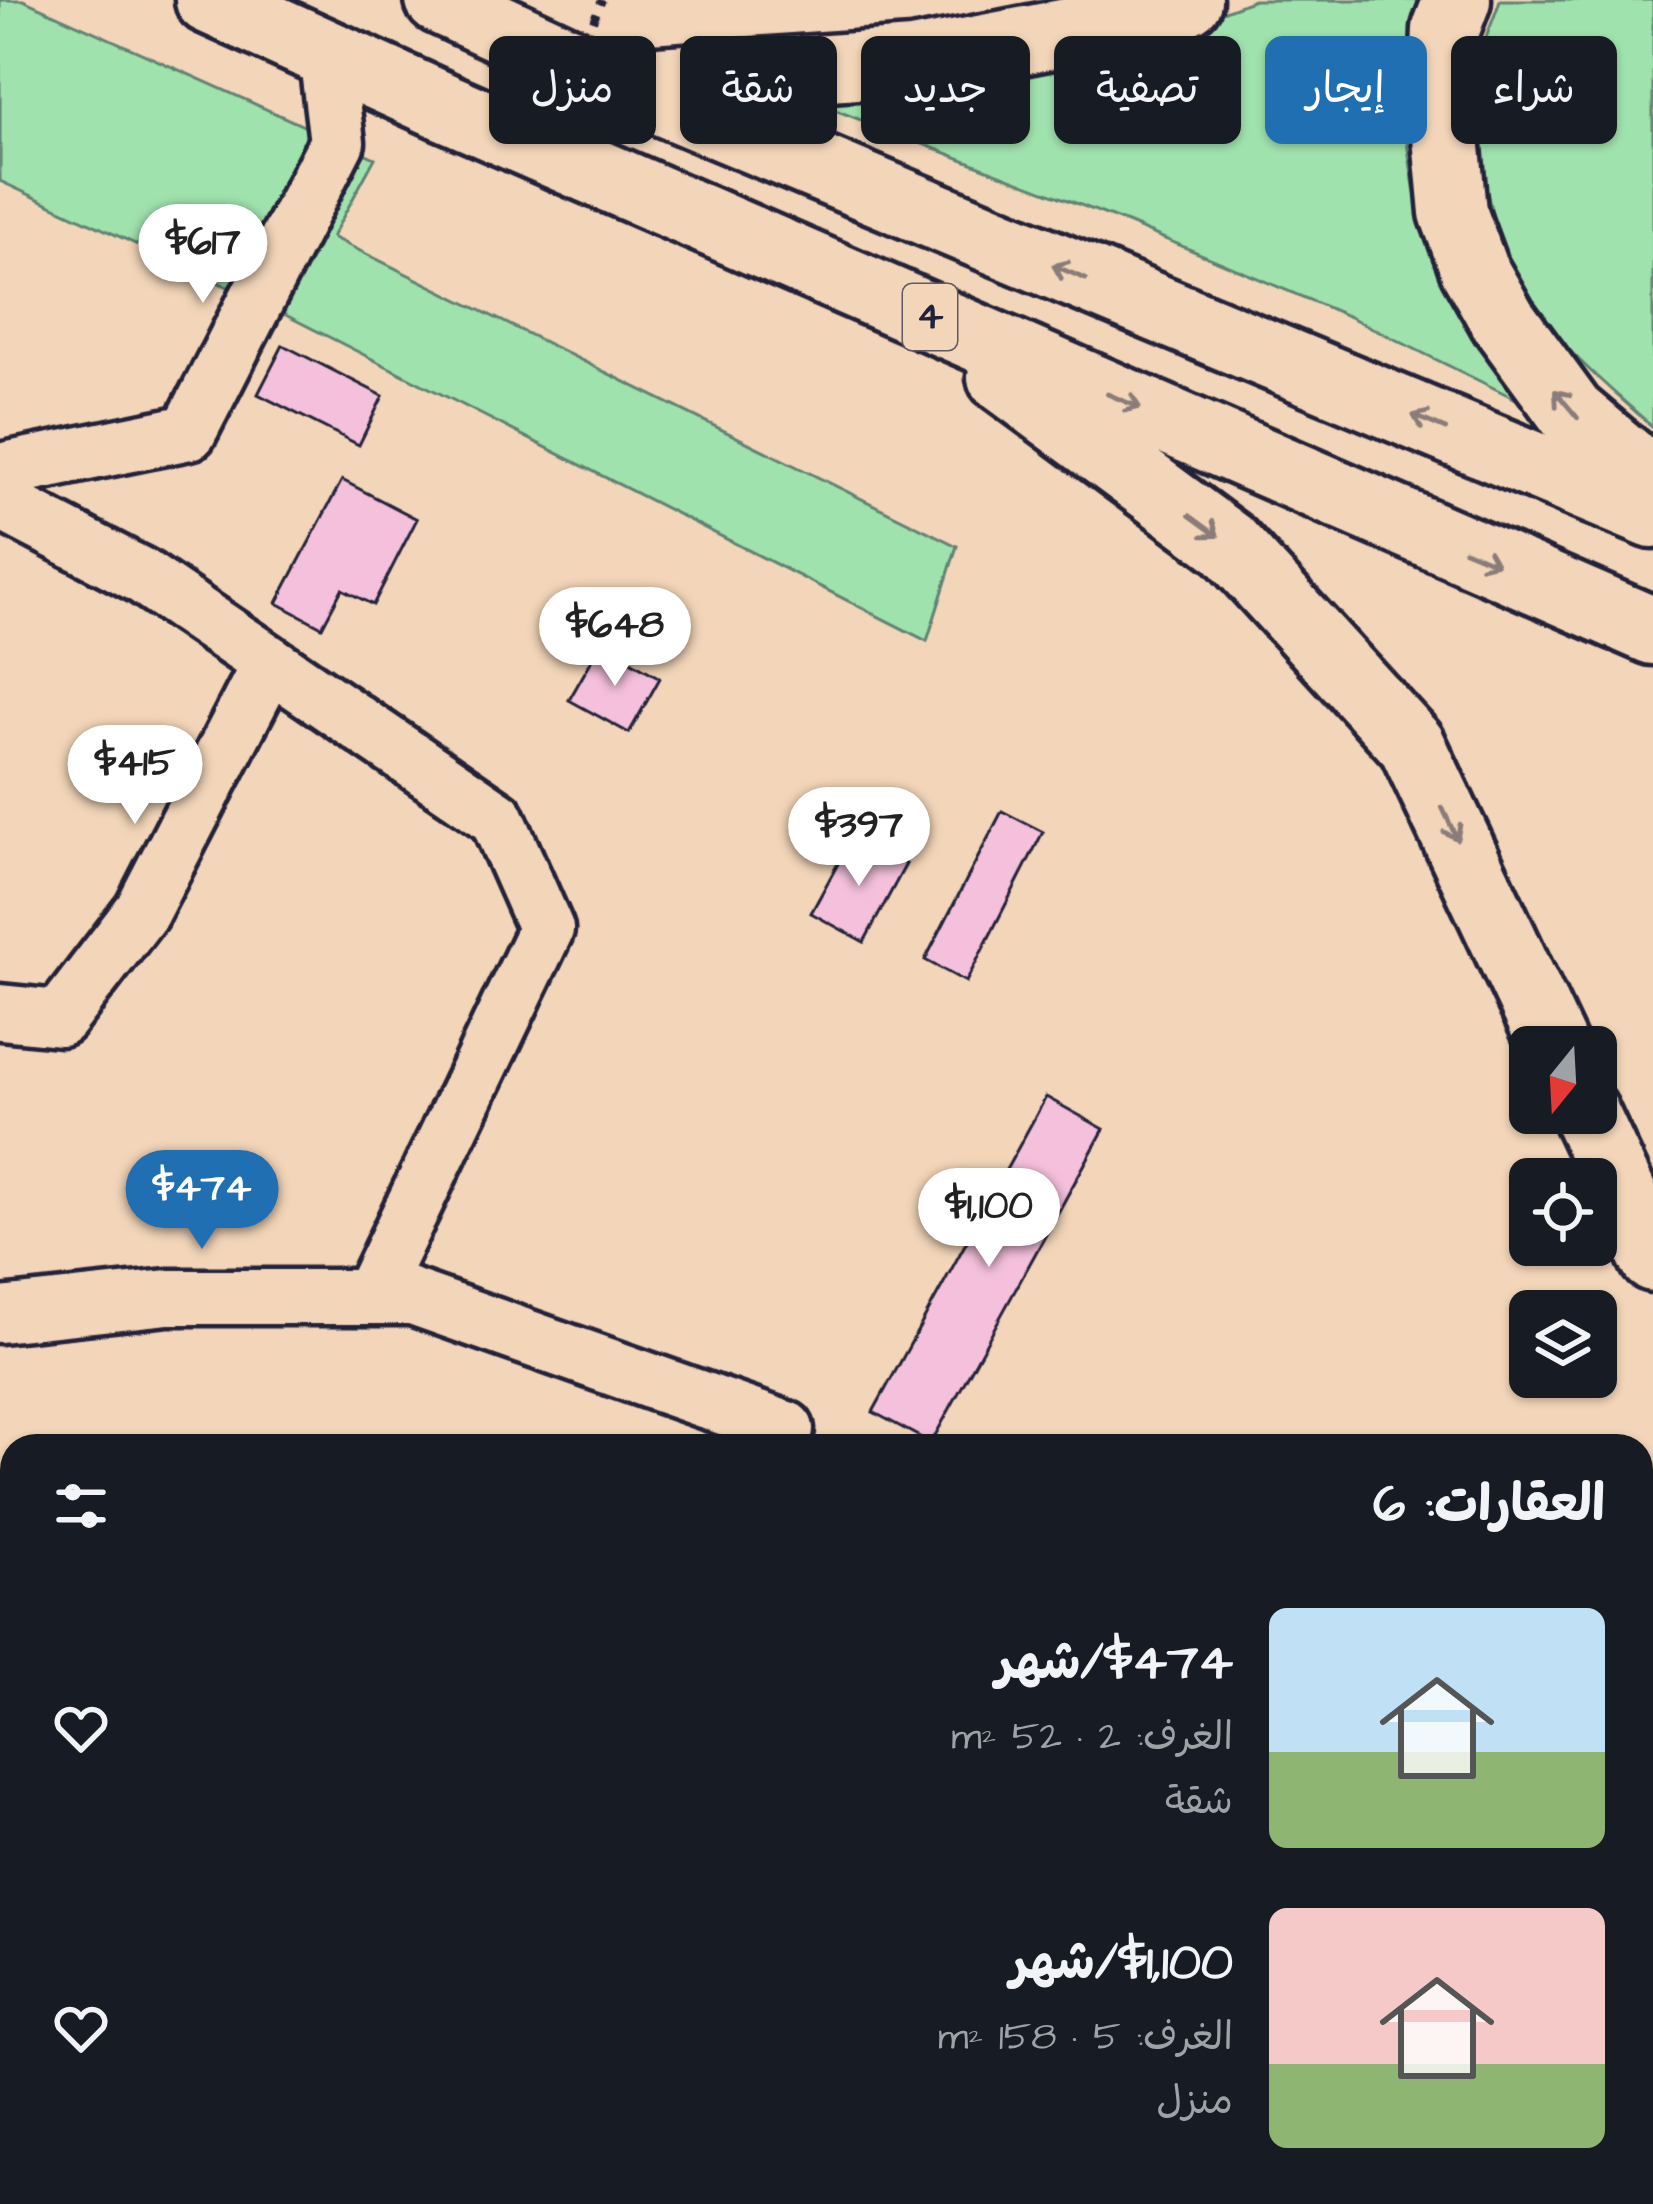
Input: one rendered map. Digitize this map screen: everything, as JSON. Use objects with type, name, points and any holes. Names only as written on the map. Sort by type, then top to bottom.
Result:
[{"type":"highway","name":"4","points":[[209,0],[1653,631]]},
{"type":"highway","points":[[439,0],[516,36]]},
{"type":"highway","points":[[656,80],[913,62],[1165,13],[1188,0]]},
{"type":"highway","points":[[1457,0],[1446,29],[1443,104],[1454,212],[1474,269],[1503,320],[1571,413],[1653,482]]},
{"type":"highway","name":"4","points":[[656,99],[1653,515]]},
{"type":"highway","points":[[443,106],[945,336],[1229,545],[1412,745],[1544,1026]]},
{"type":"highway","points":[[1595,1134],[1653,1258]]},
{"type":"street","points":[[0,471],[190,432],[337,142],[326,53]]},
{"type":"street","points":[[0,502],[142,576],[497,818],[546,929],[376,1284],[786,1429]]},
{"type":"street","points":[[0,1012],[60,1018],[74,1000],[142,911],[270,663]]},
{"type":"street","points":[[0,1315],[168,1297],[410,1297]]},
{"type":"green space","points":[[0,0],[23,0],[375,158],[332,237],[957,546],[927,641],[258,301],[0,181]]},
{"type":"green space","points":[[1254,0],[1425,0],[1419,36],[1265,36],[1265,144],[1407,144],[1420,224],[1460,315],[1524,403],[1350,317],[923,144],[1030,144],[1030,66],[1054,63],[1054,144],[1241,144],[1241,36],[1158,36]]},
{"type":"green space","points":[[1500,0],[1653,0],[1653,427],[1557,337],[1529,302],[1504,252],[1480,151],[1479,144],[1617,144],[1617,36],[1487,36]]},
{"type":"green space","points":[[861,83],[861,120],[837,111],[837,86]]},
{"type":"building","points":[[283,345],[383,396],[359,445],[258,394]]},
{"type":"building","points":[[342,480],[417,519],[373,605],[342,589],[322,627],[277,603]]},
{"type":"building","points":[[601,644],[660,678],[629,733],[569,700]]},
{"type":"building","points":[[1002,811],[1043,832],[966,982],[925,960]]},
{"type":"building","points":[[853,836],[906,864],[864,942],[811,913]]},
{"type":"building","points":[[1046,1097],[1104,1129],[936,1434],[914,1434],[873,1412]]}]
